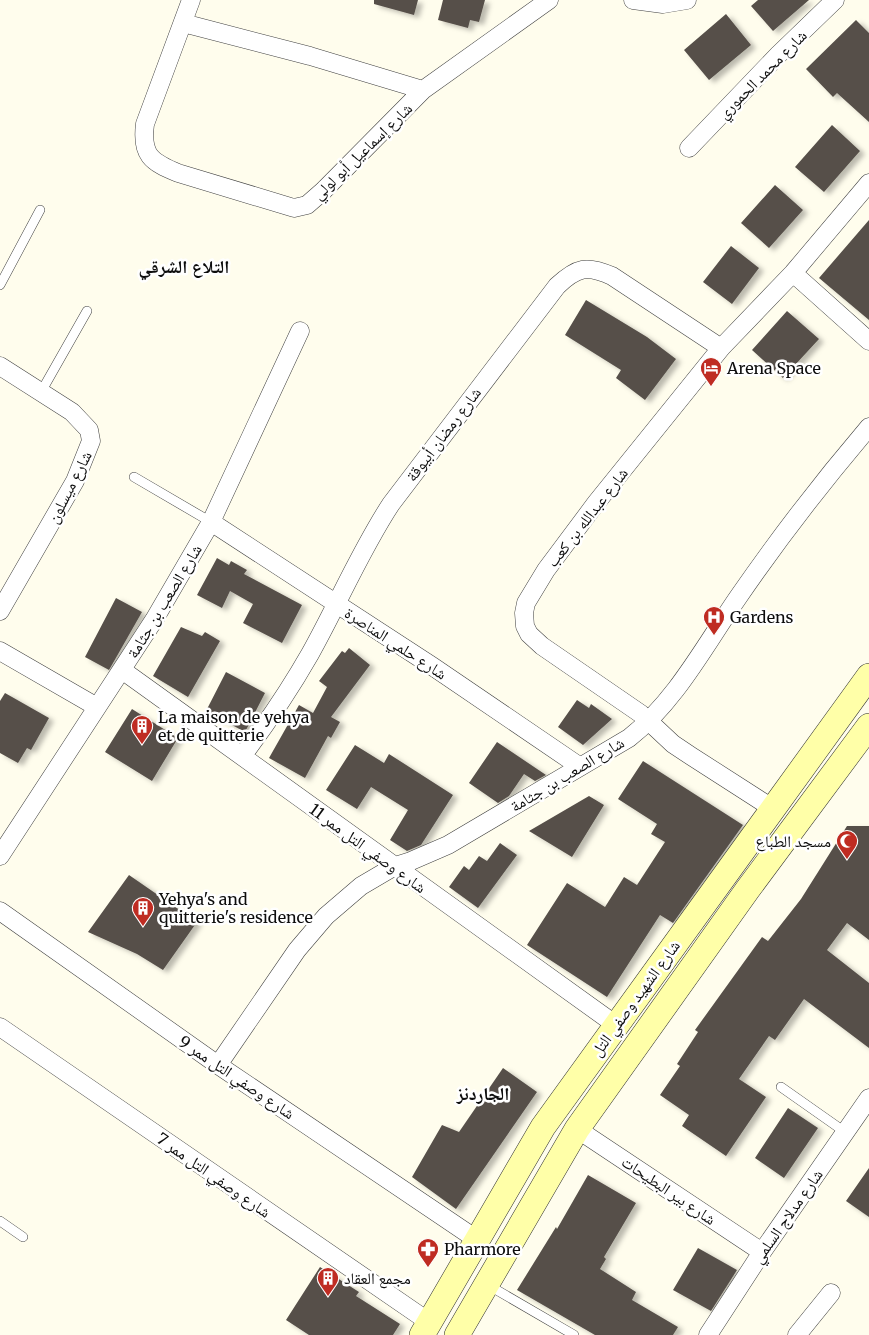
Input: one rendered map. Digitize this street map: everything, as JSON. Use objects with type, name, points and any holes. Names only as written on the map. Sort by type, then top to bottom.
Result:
[{"type":"main road","name":"شارع الشهيد وصفي التل","points":[[426,1329],[476,1239],[543,1127],[869,676]]},
{"type":"main road","name":"شارع الشهيد وصفي التل","points":[[457,1335],[577,1129],[724,921],[869,726]]},
{"type":"street","name":"شارع إسماعيل أبو لولي","points":[[191,0],[145,124],[143,139],[149,157],[161,166],[178,173],[281,206],[294,208],[307,205],[423,90],[548,0]]},
{"type":"street","points":[[633,0],[663,4],[687,0]]},
{"type":"street","name":"شارع محمد الحموري","points":[[689,148],[835,0]]},
{"type":"street","name":"شارع إسماعيل أبو لولي","points":[[183,23],[310,56],[423,90]]},
{"type":"street","name":"شارع عبدالله بن كعب","points":[[772,808],[685,752],[650,722],[542,646],[525,626],[524,613],[532,591],[557,555],[721,348],[793,273],[869,183]]},
{"type":"street","name":"شارع رمضان أبيوقة","points":[[243,755],[267,722],[305,662],[375,529],[406,483],[557,286],[570,274],[583,269],[597,269],[612,276],[721,348]]},
{"type":"street","points":[[793,273],[869,341]]},
{"type":"street","name":"شارع الصعب بن جثامة","points":[[0,856],[154,620],[211,522],[300,331]]},
{"type":"street","name":"شارع ميسلون","points":[[0,366],[72,412],[89,430],[91,442],[75,481],[0,611]]},
{"type":"street","name":"شارع الصعب بن جثامة","points":[[218,1065],[267,991],[326,916],[362,886],[395,866],[448,845],[629,738],[650,722],[671,696],[759,567],[869,427]]},
{"type":"street","name":"شارع حلمي المناصرة","points":[[211,522],[579,766]]},
{"type":"street","points":[[0,651],[97,707]]},
{"type":"street","name":"شارع وصفي التل ممر 11","points":[[122,670],[616,1024]]},
{"type":"street","name":"شارع وصفي التل ممر 9","points":[[0,911],[218,1065],[476,1239]]},
{"type":"street","name":"شارع وصفي التل ممر 7","points":[[0,1027],[426,1329]]},
{"type":"street","name":"شارع مدلاج السلمي","points":[[708,1335],[762,1252],[869,1098]]},
{"type":"street","name":"شارع بير البطيحات","points":[[577,1129],[762,1252]]},
{"type":"street","points":[[797,1335],[831,1293]]},
{"type":"lane","points":[[0,285],[40,210]]},
{"type":"lane","points":[[41,392],[87,311]]},
{"type":"lane","points":[[134,477],[211,522]]},
{"type":"lane","points":[[781,1087],[845,1132]]},
{"type":"lane","points":[[0,1221],[23,1238]]},
{"type":"lane","points":[[487,1284],[574,1335]]},
{"type":"building","points":[[374,0],[418,0],[414,15],[374,4]]},
{"type":"building","points":[[443,0],[485,0],[479,22],[470,20],[468,28],[438,20]]},
{"type":"building","points":[[758,0],[809,0],[773,31],[751,6]]},
{"type":"building","points":[[726,14],[751,45],[709,80],[684,50]]},
{"type":"building","points":[[856,20],[869,33],[869,122],[837,93],[833,97],[806,69]]},
{"type":"building","points":[[832,125],[860,151],[824,192],[795,167]]},
{"type":"building","points":[[775,185],[803,210],[769,248],[741,223]]},
{"type":"building","points":[[869,220],[869,320],[819,278]]},
{"type":"building","points":[[731,246],[759,268],[732,304],[703,282]]},
{"type":"building","points":[[586,300],[647,337],[676,359],[645,400],[616,378],[621,370],[565,335]]},
{"type":"building","points":[[787,311],[819,339],[783,378],[752,350]]},
{"type":"building","points":[[217,558],[229,565],[231,561],[247,570],[244,574],[302,605],[282,643],[243,623],[253,604],[230,591],[222,608],[197,595]]},
{"type":"building","points":[[116,598],[142,612],[109,670],[85,657]]},
{"type":"building","points":[[181,627],[202,636],[205,632],[220,641],[188,697],[153,676]]},
{"type":"building","points":[[349,648],[370,665],[331,717],[340,722],[331,738],[328,736],[305,778],[269,758],[299,705],[313,713],[327,687],[319,681],[342,651],[345,653]]},
{"type":"building","points":[[226,672],[265,693],[245,732],[206,711]]},
{"type":"building","points":[[5,693],[49,718],[31,750],[27,748],[18,763],[0,753],[0,701]]},
{"type":"building","points":[[577,700],[589,708],[591,704],[612,719],[583,745],[558,727]]},
{"type":"building","name":"La maison de yehya et de quitterie","points":[[132,709],[178,738],[152,781],[105,752]]},
{"type":"building","points":[[497,742],[546,775],[535,781],[524,774],[509,796],[498,803],[469,783]]},
{"type":"building","points":[[355,745],[384,763],[389,754],[453,795],[421,845],[407,851],[390,840],[408,810],[371,787],[357,809],[326,790]]},
{"type":"building","points":[[643,761],[743,825],[673,923],[660,915],[607,997],[527,945],[567,883],[605,907],[624,877],[637,885],[665,842],[651,834],[657,824],[618,799]]},
{"type":"building","points":[[589,796],[604,805],[572,857],[529,831]]},
{"type":"building","points":[[847,826],[869,826],[869,940],[847,923],[827,950],[869,983],[869,1048],[804,999],[775,1040],[769,1036],[739,1079],[766,1097],[726,1156],[682,1126],[689,1115],[660,1095],[680,1066],[677,1064],[698,1032],[695,1030],[762,937],[768,941],[801,899]]},
{"type":"building","points":[[500,843],[517,855],[478,908],[449,887],[464,866],[469,870],[479,856],[487,861]]},
{"type":"building","name":"Yehya's and quitterie's residence","points":[[129,875],[197,922],[163,970],[137,954],[88,932]]},
{"type":"building","points":[[503,1068],[537,1092],[456,1209],[412,1177],[442,1125],[459,1132]]},
{"type":"building","points":[[788,1108],[818,1128],[784,1178],[755,1158]]},
{"type":"building","points":[[869,1168],[869,1217],[846,1201]]},
{"type":"building","points":[[588,1175],[636,1203],[604,1257],[606,1259],[600,1269],[636,1292],[632,1300],[678,1327],[673,1335],[595,1335],[517,1290],[556,1227],[557,1229]]},
{"type":"building","points":[[698,1248],[737,1270],[711,1311],[673,1290]]},
{"type":"building","name":"مجمع العقاد","points":[[320,1267],[359,1292],[356,1296],[400,1324],[393,1335],[309,1335],[286,1320]]},
{"type":"place","name":"Arena Space","points":[[711,387]]},
{"type":"place","name":"Gardens","points":[[714,636]]},
{"type":"place","name":"La maison de yehya et de quitterie","points":[[142,745]]},
{"type":"place","name":"مسجد الطباع","points":[[847,860]]},
{"type":"place","name":"Yehya's and quitterie's residence","points":[[143,927]]},
{"type":"place","name":"Pharmore","points":[[428,1268]]},
{"type":"place","name":"مجمع العقاد","points":[[328,1297]]},
{"type":"district","name":"التلاع الشرقي","points":[[184,266]]},
{"type":"district","name":"الجاردنز","points":[[483,1093]]}]
